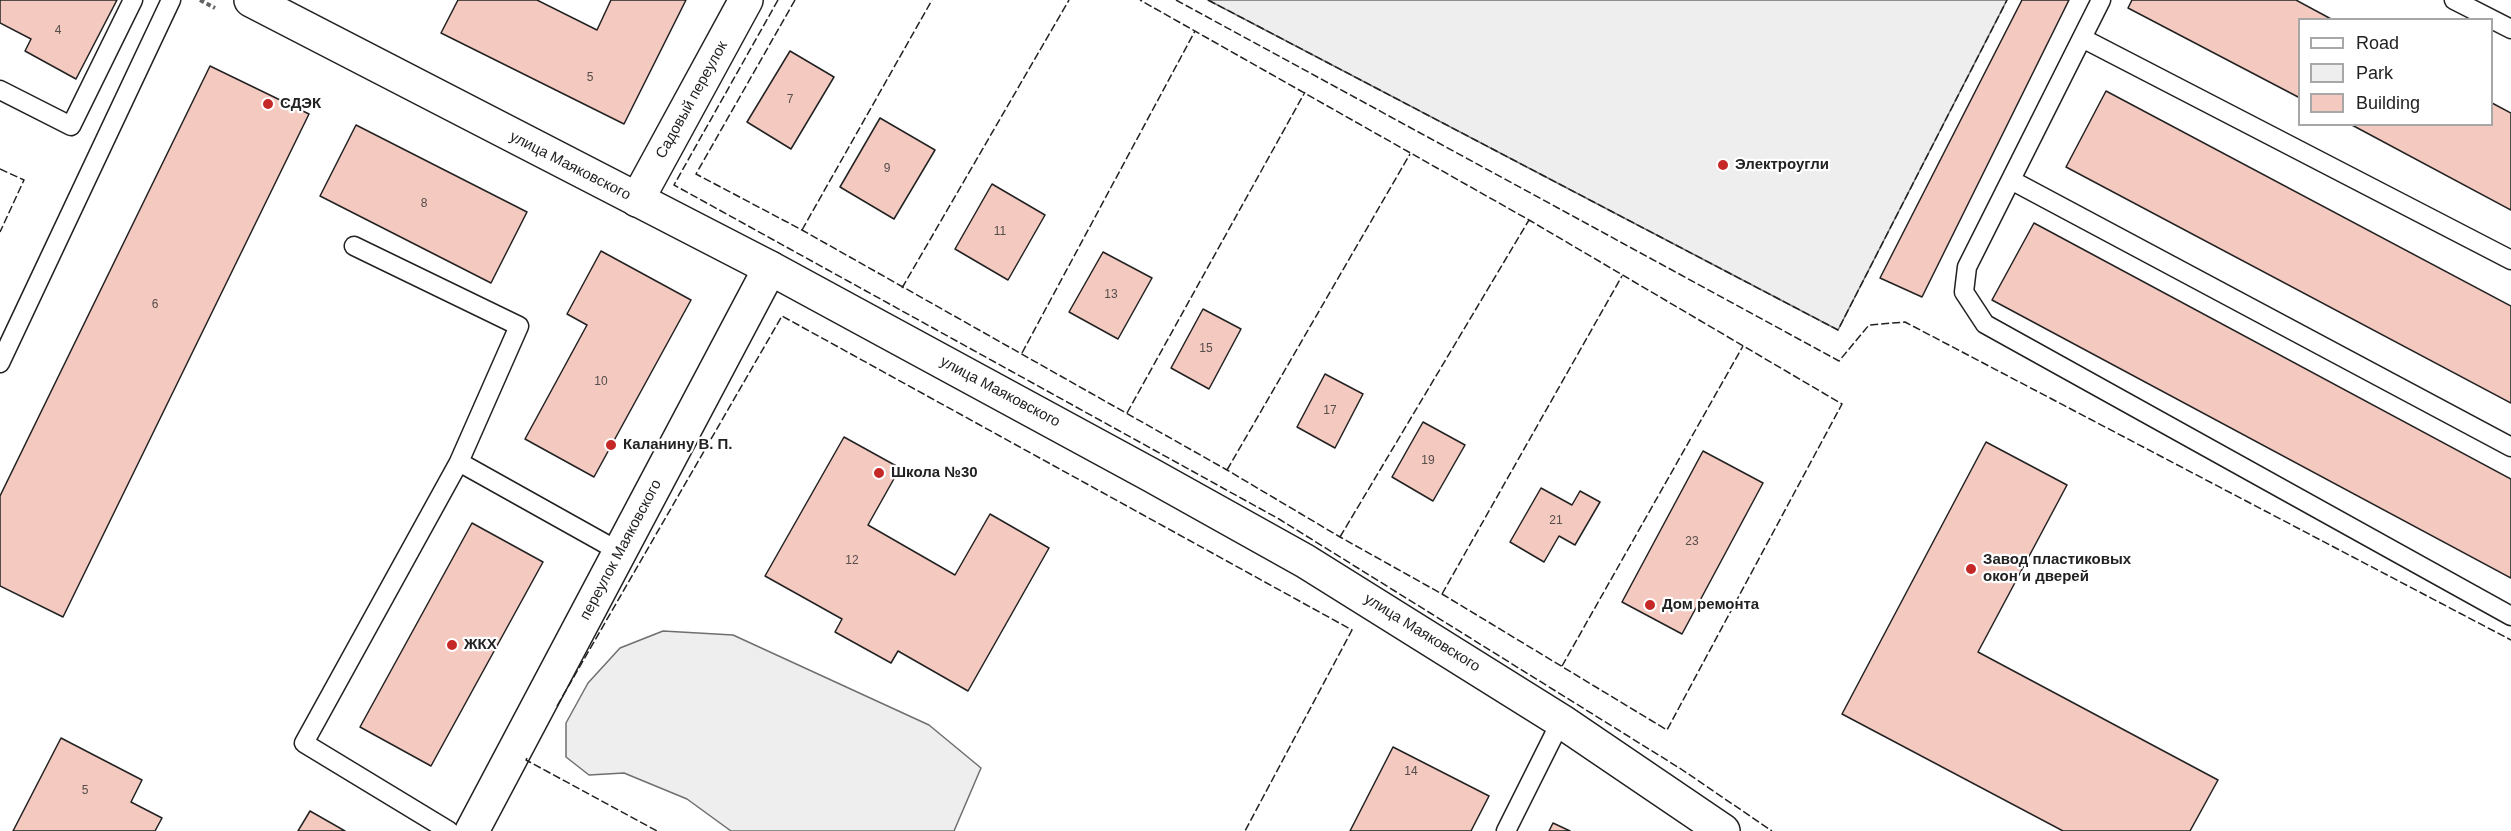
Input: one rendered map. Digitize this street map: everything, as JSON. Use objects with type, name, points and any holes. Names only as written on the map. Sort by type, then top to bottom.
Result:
[{"type":"street","name":"улица Маяковского","points":[[251,0],[770,268],[1151,474],[1305,561],[1561,721],[1723,831]]},
{"type":"street","name":"Садовый переулок","points":[[637,200],[746,0]]},
{"type":"street","name":"переулок Маяковского","points":[[472,831],[770,268]]},
{"type":"lane","points":[[0,90],[71,126],[133,0]]},
{"type":"lane","points":[[0,363],[171,0]]},
{"type":"lane","points":[[2102,0],[1967,267],[1964,292],[1985,324],[2511,616]]},
{"type":"lane","points":[[2454,0],[2489,18]]},
{"type":"lane","points":[[2493,20],[2511,29]]},
{"type":"lane","points":[[2082,38],[2511,260]]},
{"type":"lane","points":[[2011,180],[2511,447]]},
{"type":"lane","points":[[354,246],[519,326],[459,462],[304,743],[449,831]]},
{"type":"lane","points":[[459,462],[620,552]]},
{"type":"lane","points":[[1506,831],[1561,721]]},
{"type":"green space","name":"Электроугли","points":[[1208,0],[2007,0],[1838,330]]},
{"type":"green space","points":[[663,631],[733,635],[929,725],[981,768],[954,831],[731,831],[687,799],[624,773],[589,775],[566,757],[566,723],[588,683],[620,648]]},
{"type":"building","points":[[0,0],[117,0],[76,79],[25,51],[31,39],[0,23]]},
{"type":"building","points":[[458,0],[537,0],[597,30],[611,0],[686,0],[624,124],[441,33]]},
{"type":"building","points":[[2022,0],[2069,0],[1922,297],[1880,278]]},
{"type":"building","points":[[2132,0],[2296,0],[2329,18],[2298,18],[2298,97],[2128,8]]},
{"type":"building","points":[[790,51],[834,77],[791,149],[747,122]]},
{"type":"building","points":[[210,66],[309,114],[63,617],[0,586],[0,496]]},
{"type":"building","points":[[2106,91],[2511,306],[2511,403],[2066,167]]},
{"type":"building","points":[[2493,104],[2511,113],[2511,210],[2354,126],[2493,126]]},
{"type":"building","points":[[880,118],[935,150],[894,219],[840,187]]},
{"type":"building","points":[[356,125],[527,212],[491,283],[320,196]]},
{"type":"building","points":[[992,184],[1045,215],[1008,280],[955,249]]},
{"type":"building","points":[[2034,223],[2511,479],[2511,578],[1992,300]]},
{"type":"building","points":[[601,251],[691,300],[594,477],[525,439],[587,325],[567,314]]},
{"type":"building","points":[[1103,252],[1152,278],[1118,339],[1069,312]]},
{"type":"building","points":[[1203,309],[1241,329],[1209,389],[1171,368]]},
{"type":"building","points":[[1325,374],[1363,394],[1335,448],[1297,427]]},
{"type":"building","points":[[1423,422],[1465,445],[1433,501],[1392,477]]},
{"type":"building","points":[[844,437],[900,468],[868,525],[955,575],[990,514],[1049,548],[968,691],[898,651],[891,663],[835,632],[842,619],[765,576]]},
{"type":"building","name":"Завод пластиковых окон и дверей","points":[[1986,442],[2067,485],[1978,652],[2218,780],[2190,831],[2063,831],[1842,714]]},
{"type":"building","points":[[1703,451],[1763,483],[1682,634],[1622,602]]},
{"type":"building","points":[[1541,488],[1572,505],[1580,491],[1600,502],[1575,545],[1559,536],[1544,562],[1510,542]]},
{"type":"building","name":"ЖКХ","points":[[472,523],[543,562],[431,766],[360,727]]},
{"type":"building","points":[[61,738],[142,780],[131,802],[162,818],[155,831],[13,831]]},
{"type":"building","points":[[1393,747],[1489,796],[1471,831],[1350,831]]},
{"type":"building","points":[[310,811],[345,831],[298,831]]},
{"type":"building","points":[[1553,823],[1570,831],[1549,831]]},
{"type":"fence","points":[[778,0],[674,185],[1279,519],[1681,769],[1772,831]]},
{"type":"fence","points":[[795,0],[696,174],[802,230],[1227,470],[1442,594],[1667,730],[1842,404],[1529,220],[1140,0]]},
{"type":"fence","points":[[802,230],[932,0]]},
{"type":"fence","points":[[902,288],[1069,0]]},
{"type":"fence","points":[[1176,0],[1839,361],[1869,325],[1905,322],[2511,640]]},
{"type":"fence","points":[[1208,0],[1838,330],[2007,0]]},
{"type":"fence","points":[[1022,353],[1195,31]]},
{"type":"fence","points":[[1127,413],[1305,92]]},
{"type":"fence","points":[[1227,470],[1410,154]]},
{"type":"fence","points":[[0,169],[24,180],[0,232]]},
{"type":"fence","points":[[1340,537],[1529,220]]},
{"type":"fence","points":[[1442,594],[1622,276]]},
{"type":"fence","points":[[557,706],[782,316],[1352,630],[1245,831]]},
{"type":"fence","points":[[1562,666],[1743,346]]},
{"type":"fence","points":[[527,758],[526,760],[657,831]]},
{"type":"place","name":"СДЭК","points":[[268,104]]},
{"type":"place","name":"Электроугли","points":[[1723,165]]},
{"type":"place","name":"Каланину В. П.","points":[[611,445]]},
{"type":"place","name":"Школа №30","points":[[879,473]]},
{"type":"place","name":"Завод пластиковых окон и дверей","points":[[1971,569]]},
{"type":"place","name":"Дом ремонта","points":[[1650,605]]},
{"type":"place","name":"ЖКХ","points":[[452,645]]}]
